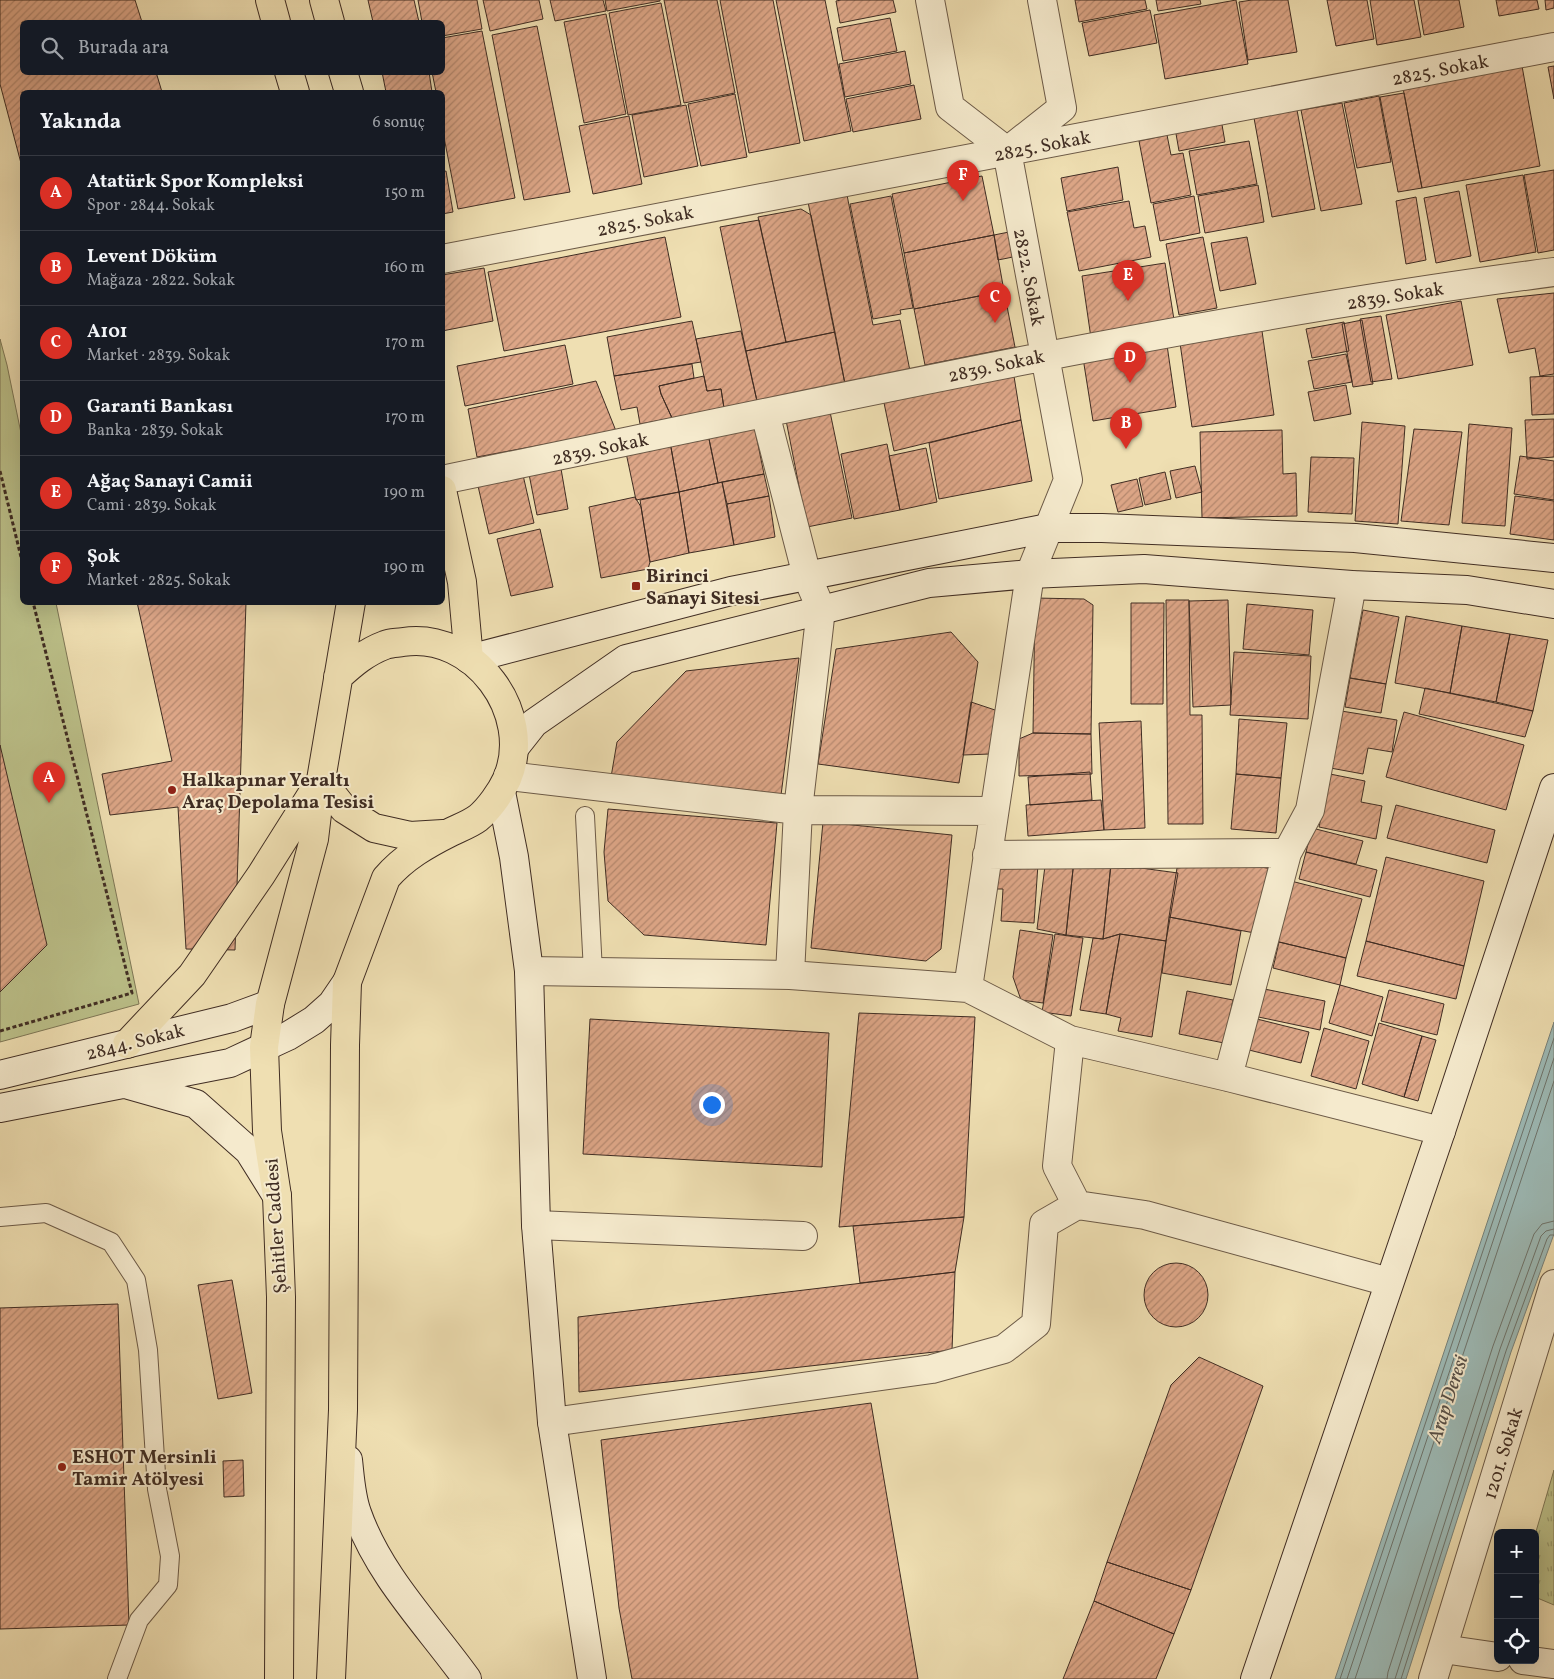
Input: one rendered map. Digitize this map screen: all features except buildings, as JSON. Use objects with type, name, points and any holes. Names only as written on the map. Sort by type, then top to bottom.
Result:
[{"type":"main road","points":[[270,0],[275,20]]},
{"type":"main road","points":[[324,0],[329,20]]},
{"type":"main road","points":[[291,75],[294,90]]},
{"type":"main road","points":[[344,75],[348,90]]},
{"type":"main road","points":[[445,504],[462,582],[469,659]]},
{"type":"main road","name":"Şehitler Caddesi","points":[[279,1679],[280,1297],[277,1196],[267,1131],[264,1047],[270,1004],[314,839],[350,605]]},
{"type":"main road","points":[[331,1679],[343,1410],[344,1045],[347,982],[386,878],[398,864],[412,854],[478,818],[504,784],[514,747],[510,713],[494,682],[469,659],[443,644],[414,640],[386,645],[359,658],[338,677]]},
{"type":"main road","points":[[127,1044],[192,975],[261,875],[322,780],[344,809],[374,828],[410,836],[447,834]]},
{"type":"street","points":[[930,0],[950,108],[1007,151],[1062,108],[1042,0]]},
{"type":"street","name":"2825. Sokak","points":[[445,258],[1554,47]]},
{"type":"street","name":"2822. Sokak","points":[[968,988],[1030,574],[1068,480],[1007,151]]},
{"type":"street","name":"2839. Sokak","points":[[445,479],[1045,355],[1435,288],[1554,272]]},
{"type":"street","points":[[765,413],[807,576],[821,609],[798,810],[790,975]]},
{"type":"street","points":[[469,659],[732,591],[1048,528],[1112,528],[1355,538],[1554,558]]},
{"type":"street","points":[[514,747],[534,723],[626,659],[929,583],[1030,574],[1144,570],[1352,585],[1467,590],[1554,604]]},
{"type":"street","points":[[1228,1077],[1287,853],[1310,810],[1352,585]]},
{"type":"street","points":[[592,1679],[552,1422],[536,1225],[529,971],[504,784],[798,810],[993,811]]},
{"type":"street","points":[[1255,1679],[1441,1131],[1554,788]]},
{"type":"street","points":[[988,855],[1287,853]]},
{"type":"street","points":[[529,971],[790,975],[968,988],[1070,1040],[1228,1077],[1441,1131]]},
{"type":"street","name":"2844. Sokak","points":[[0,1108],[230,1063],[288,1036],[314,1020],[332,1004],[347,982]]},
{"type":"street","name":"2844. Sokak","points":[[0,1075],[232,1018],[270,1004]]},
{"type":"street","points":[[1070,1040],[1057,1166],[1077,1206]]},
{"type":"street","name":"2844. Sokak","points":[[123,1084],[196,1104],[249,1151],[277,1196]]},
{"type":"street","points":[[552,1422],[932,1369],[1004,1349],[1036,1324],[1044,1224],[1077,1206],[1145,1215],[1389,1282]]},
{"type":"street","points":[[536,1225],[803,1236]]},
{"type":"street","name":"1201. Sokak","points":[[1433,1679],[1554,1284]]},
{"type":"street","points":[[343,1410],[351,1490],[356,1512],[364,1532],[373,1550],[398,1588],[467,1679]]},
{"type":"street","points":[[1442,1649],[1494,1656]]},
{"type":"street","points":[[1539,1662],[1554,1664]]},
{"type":"lane","points":[[585,816],[593,972]]},
{"type":"lane","points":[[0,1217],[46,1213],[111,1242],[136,1280],[148,1350],[157,1489],[170,1556],[168,1585],[139,1620],[117,1679]]},
{"type":"path","points":[[0,471],[20,552]]},
{"type":"path","points":[[0,1031],[132,993],[34,605]]},
{"type":"green space","points":[[0,339],[20,428],[20,605],[56,605],[139,1004],[0,1042]]},
{"type":"green space","points":[[1554,1470],[1554,1605],[1539,1599],[1539,1529],[1537,1529]]},
{"type":"water","name":"Arap Deresi","points":[[1554,1022],[1554,1234],[1511,1352],[1406,1679],[1335,1679]]},
{"type":"place","name":"Şok","points":[[963,201]]},
{"type":"place","name":"Ağaç Sanayi Camii","points":[[1128,301]]},
{"type":"place","name":"A101","points":[[995,323]]},
{"type":"place","name":"Garanti Bankası","points":[[1130,383]]},
{"type":"place","name":"Levent Döküm","points":[[1126,449]]},
{"type":"place","name":"Birinci Sanayi Sitesi","points":[[636,586]]},
{"type":"place","name":"Halkapınar Yeraltı Araç Depolama Tesisi","points":[[172,790]]},
{"type":"place","name":"Atatürk Spor Kompleksi","points":[[49,803]]},
{"type":"place","name":"ESHOT Mersinli Tamir Atölyesi","points":[[62,1467]]}]
